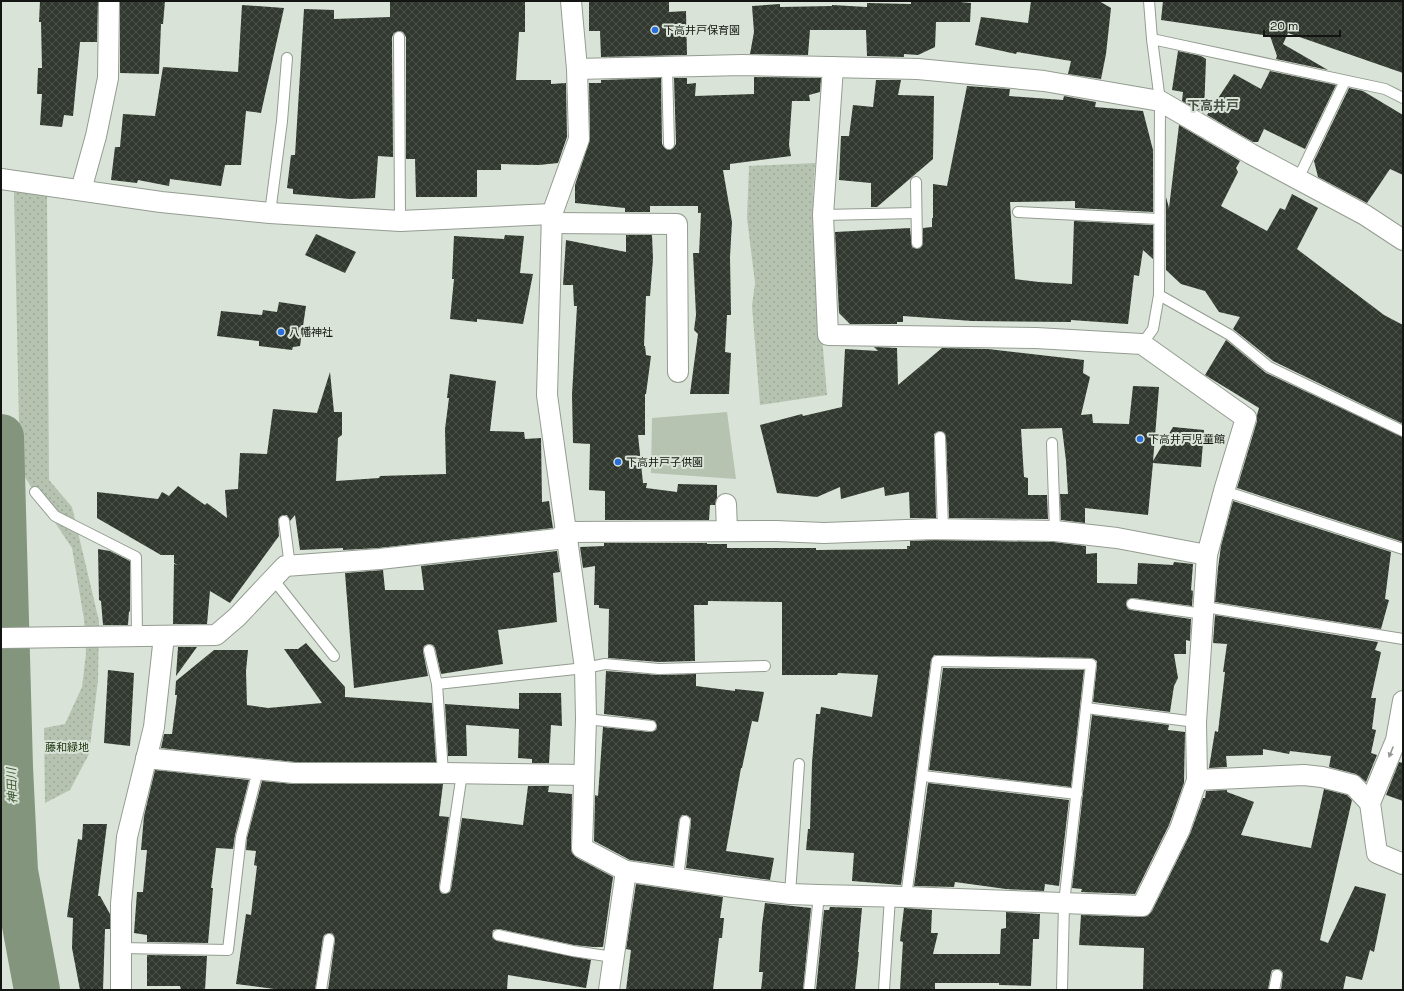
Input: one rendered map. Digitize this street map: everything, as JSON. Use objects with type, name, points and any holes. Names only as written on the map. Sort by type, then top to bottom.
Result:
[{"type":"street","points":[[81,190],[96,136],[108,78],[109,1]]},
{"type":"street","points":[[571,1],[576,69],[578,139],[552,218],[547,395],[585,668],[586,719],[582,848],[626,871],[790,894],[1142,906],[1180,829],[1197,780],[1196,722],[1207,555],[1246,418],[1142,344],[1036,338],[828,335],[823,215],[833,67]]},
{"type":"street","points":[[576,69],[742,65],[918,68],[1044,80],[1160,101],[1251,154],[1365,215],[1403,240]]},
{"type":"street","points":[[1,179],[161,202],[270,213],[400,221],[552,218],[677,224],[678,372]]},
{"type":"street","points":[[726,504],[727,531]]},
{"type":"street","points":[[1,638],[216,635],[236,617],[285,566],[380,559],[557,539],[566,532],[776,531],[824,533],[943,530],[1054,531],[1116,538],[1207,555]]},
{"type":"street","points":[[121,990],[121,904],[127,837],[154,727],[164,636]]},
{"type":"street","points":[[1403,701],[1396,740],[1370,803],[1378,852],[1403,864]]},
{"type":"street","points":[[146,758],[294,773],[584,774]]},
{"type":"street","points":[[1197,780],[1304,775],[1322,777],[1352,785],[1370,803]]},
{"type":"street","points":[[609,990],[626,871]]},
{"type":"lane","points":[[1142,344],[1153,329],[1159,295],[1160,101],[1149,1]]},
{"type":"lane","points":[[399,37],[400,221]]},
{"type":"lane","points":[[1152,39],[1385,89],[1403,98]]},
{"type":"lane","points":[[270,213],[282,121],[287,58]]},
{"type":"lane","points":[[667,67],[669,144]]},
{"type":"lane","points":[[1298,179],[1345,81]]},
{"type":"lane","points":[[916,182],[917,243]]},
{"type":"lane","points":[[1018,212],[1159,219]]},
{"type":"lane","points":[[823,215],[916,213]]},
{"type":"lane","points":[[1159,295],[1230,335],[1269,367],[1403,431]]},
{"type":"lane","points":[[940,437],[943,530]]},
{"type":"lane","points":[[1052,443],[1054,531]]},
{"type":"lane","points":[[1224,491],[1403,549]]},
{"type":"lane","points":[[35,492],[54,516],[136,557],[137,636]]},
{"type":"lane","points":[[284,521],[290,566]]},
{"type":"lane","points":[[273,579],[334,656]]},
{"type":"lane","points":[[1132,604],[1204,610],[1403,639]]},
{"type":"lane","points":[[429,650],[437,684],[452,773],[445,888]]},
{"type":"lane","points":[[884,990],[898,897],[923,776],[937,661],[1091,664],[1064,903],[1062,990]]},
{"type":"lane","points":[[437,684],[585,668],[605,664],[659,669],[765,666]]},
{"type":"lane","points":[[1086,708],[1196,722]]},
{"type":"lane","points":[[586,719],[652,726]]},
{"type":"lane","points":[[790,894],[799,764]]},
{"type":"lane","points":[[121,948],[228,950],[241,837],[258,770]]},
{"type":"lane","points":[[923,776],[1077,794]]},
{"type":"lane","points":[[678,878],[685,821]]},
{"type":"lane","points":[[810,990],[819,895]]},
{"type":"lane","points":[[498,935],[573,951],[613,957]]},
{"type":"lane","points":[[321,990],[329,939]]},
{"type":"lane","points":[[1274,990],[1277,975]]},
{"type":"green space","points":[[815,163],[813,194],[814,244],[827,395],[760,405],[752,306],[755,283],[747,218],[749,166]]},
{"type":"green space","name":"藤和緑地","points":[[14,191],[47,196],[49,480],[72,507],[99,621],[98,680],[89,754],[70,790],[45,803],[44,728],[65,724],[82,687],[86,654],[84,619],[72,548],[20,470]]},
{"type":"green space","points":[[727,412],[736,479],[651,473],[652,418]]},
{"type":"building","points":[[40,1],[98,1],[97,42],[80,42],[73,116],[64,115],[62,127],[40,125],[42,94],[37,94],[38,68],[42,68],[41,22],[39,22]]},
{"type":"building","points":[[120,1],[165,1],[163,24],[161,24],[159,74],[120,73]]},
{"type":"building","points":[[390,1],[525,1],[525,32],[519,32],[516,80],[551,80],[551,84],[566,83],[567,137],[558,163],[539,165],[501,164],[501,170],[477,170],[477,197],[416,197],[415,159],[406,159],[406,37],[403,32],[399,31],[394,33],[392,37],[393,157],[378,156],[375,198],[350,199],[293,194],[293,189],[287,188],[291,155],[295,155],[304,9],[334,10],[334,19],[390,17]]},
{"type":"building","points":[[589,1],[669,1],[669,12],[686,11],[687,55],[601,57],[600,31],[589,31]]},
{"type":"building","points":[[949,1],[971,3],[970,22],[936,22],[935,47],[918,55],[904,54],[904,57],[867,56],[866,30],[810,30],[808,55],[750,54],[754,32],[752,6],[780,4],[780,7],[832,5],[867,7],[867,3],[911,4],[911,2]]},
{"type":"building","points":[[1031,1],[1099,1],[1111,8],[1106,54],[1101,79],[1068,74],[1071,61],[1017,52],[1016,54],[975,45],[981,17],[1028,23]]},
{"type":"building","points":[[1163,1],[1403,1],[1403,73],[1288,33],[1283,44],[1328,70],[1276,59],[1277,56],[1270,36],[1161,20]]},
{"type":"building","points":[[242,5],[284,8],[261,113],[246,111],[241,165],[225,165],[221,186],[170,179],[169,186],[138,180],[137,183],[111,180],[115,147],[120,147],[123,114],[155,116],[163,67],[238,72]]},
{"type":"building","points":[[1178,51],[1201,56],[1206,59],[1204,113],[1182,101],[1183,92],[1172,90]]},
{"type":"building","points":[[1270,71],[1336,85],[1305,149],[1264,129],[1258,142],[1253,142],[1207,115],[1234,74],[1261,89]]},
{"type":"building","points":[[754,77],[821,78],[820,92],[809,95],[810,101],[792,101],[789,145],[791,156],[730,164],[730,170],[723,170],[732,222],[730,257],[731,315],[727,315],[725,352],[731,353],[729,394],[690,394],[698,334],[694,330],[696,315],[693,253],[699,253],[701,213],[698,213],[698,206],[650,206],[650,212],[625,212],[625,208],[575,203],[575,185],[590,139],[589,83],[601,83],[601,80],[661,78],[662,144],[666,149],[670,150],[676,144],[674,78],[687,78],[687,84],[696,83],[695,96],[754,94]]},
{"type":"building","points":[[876,80],[901,80],[898,95],[934,96],[933,159],[877,207],[871,207],[871,183],[839,180],[841,136],[849,136],[853,105],[873,107]]},
{"type":"building","points":[[967,86],[1010,89],[1009,96],[1063,100],[1064,96],[1096,102],[1095,107],[1143,111],[1153,150],[1153,212],[1075,208],[1075,201],[1010,202],[1015,279],[1072,284],[1074,221],[1153,225],[1153,259],[1143,250],[1139,276],[1134,275],[1128,324],[1071,320],[1071,322],[972,321],[903,316],[903,322],[897,322],[897,324],[850,324],[839,313],[835,232],[910,228],[912,247],[917,249],[922,246],[923,228],[932,227],[933,184],[947,186]]},
{"type":"building","points":[[1349,88],[1363,91],[1403,115],[1403,175],[1390,169],[1367,203],[1318,177],[1314,161]]},
{"type":"building","points":[[1179,125],[1240,161],[1236,168],[1238,172],[1221,206],[1267,231],[1280,208],[1285,210],[1292,194],[1318,208],[1297,249],[1384,315],[1403,325],[1403,424],[1273,361],[1233,329],[1240,317],[1219,312],[1205,291],[1181,284],[1166,270],[1166,197],[1169,208]]},
{"type":"building","points":[[316,234],[356,252],[345,273],[305,255]]},
{"type":"building","points":[[505,235],[524,236],[520,273],[533,274],[523,324],[477,319],[477,322],[450,319],[454,279],[452,279],[454,236],[504,239]]},
{"type":"building","points":[[626,235],[652,235],[653,259],[650,296],[646,296],[644,346],[646,355],[651,356],[645,394],[645,435],[638,435],[643,483],[647,483],[646,488],[677,492],[678,484],[717,485],[717,498],[715,505],[710,505],[709,520],[605,520],[605,491],[589,490],[590,444],[573,443],[572,395],[577,306],[574,306],[573,285],[563,285],[566,240],[626,252]]},
{"type":"building","points":[[279,302],[306,306],[300,346],[293,347],[292,350],[259,346],[259,341],[217,336],[221,311],[262,315],[263,310],[277,312]]},
{"type":"building","points":[[1226,340],[1266,373],[1403,437],[1403,542],[1237,488],[1257,421],[1259,408],[1205,375]]},
{"type":"building","points":[[874,347],[897,348],[898,385],[942,348],[988,349],[1084,360],[1083,373],[1090,377],[1081,415],[1092,414],[1093,423],[1129,424],[1133,386],[1159,387],[1153,461],[1173,427],[1204,430],[1201,467],[1153,463],[1148,515],[1085,508],[1085,523],[1061,520],[1060,494],[1068,494],[1062,428],[1021,429],[1024,477],[1028,478],[1028,495],[1047,495],[1048,519],[949,518],[946,437],[943,432],[939,431],[934,434],[936,518],[910,518],[909,492],[885,496],[884,487],[841,499],[840,487],[817,497],[777,493],[760,425],[802,414],[803,416],[842,407],[845,349],[878,351]]},
{"type":"building","points":[[330,372],[334,412],[342,412],[342,435],[338,438],[336,481],[379,478],[380,476],[446,474],[445,429],[450,374],[496,381],[490,431],[524,432],[525,439],[541,438],[542,502],[549,501],[553,528],[379,548],[300,550],[295,515],[290,521],[287,515],[283,515],[278,519],[279,536],[230,603],[210,591],[207,624],[173,624],[174,564],[178,565],[174,563],[174,555],[161,555],[97,518],[97,492],[158,499],[162,492],[169,496],[178,486],[205,505],[207,503],[227,518],[225,490],[238,489],[240,453],[267,454],[273,409],[317,413]]},
{"type":"building","points":[[1233,501],[1391,552],[1385,599],[1389,600],[1381,629],[1215,602],[1221,546]]},
{"type":"building","points":[[910,541],[1054,542],[1086,546],[1086,554],[1097,553],[1097,583],[1137,584],[1138,563],[1173,565],[1174,562],[1193,564],[1191,590],[1193,591],[1192,606],[1133,598],[1127,600],[1126,604],[1128,609],[1131,610],[1191,619],[1190,641],[1186,640],[1186,654],[1174,654],[1178,678],[1174,686],[1170,712],[1093,702],[1097,661],[1092,658],[934,655],[931,660],[901,885],[852,881],[854,853],[806,850],[808,829],[810,829],[812,763],[816,714],[820,714],[821,707],[872,717],[878,675],[838,673],[837,675],[782,675],[782,602],[708,601],[708,605],[694,605],[695,661],[659,662],[608,658],[609,609],[599,608],[599,605],[594,605],[595,566],[583,568],[580,547],[604,546],[604,543],[707,543],[727,544],[727,548],[816,548],[816,550],[907,549],[907,546],[910,546]]},
{"type":"building","points":[[98,549],[110,551],[130,561],[130,612],[129,611],[128,625],[103,625],[101,601],[99,600]]},
{"type":"building","points":[[557,551],[560,572],[553,573],[557,622],[498,630],[503,664],[441,674],[435,648],[433,645],[428,644],[424,646],[423,651],[428,676],[354,688],[345,573],[383,570],[385,590],[424,590],[421,566]]},
{"type":"building","points":[[1215,615],[1378,642],[1375,650],[1381,652],[1371,698],[1376,698],[1372,729],[1376,730],[1371,753],[1377,755],[1366,782],[1356,774],[1329,767],[1331,756],[1290,751],[1289,754],[1263,749],[1263,755],[1226,756],[1227,767],[1209,768],[1215,731],[1218,732],[1227,644],[1213,643]]},
{"type":"building","points":[[306,643],[345,687],[345,697],[432,703],[436,762],[295,762],[161,748],[164,734],[172,734],[177,695],[175,695],[176,681],[214,650],[248,650],[246,671],[247,705],[268,708],[322,703],[284,649],[298,649]]},
{"type":"building","points":[[178,647],[197,647],[176,676]]},
{"type":"building","points":[[943,668],[1084,670],[1071,787],[929,770]]},
{"type":"building","points":[[108,670],[134,673],[130,746],[104,743]]},
{"type":"building","points":[[606,671],[658,675],[696,674],[696,686],[735,691],[735,689],[764,692],[758,722],[752,721],[741,768],[726,851],[774,858],[770,880],[686,868],[691,818],[686,815],[682,815],[679,820],[673,866],[630,860],[594,841],[595,795],[598,796],[603,727],[650,732],[656,730],[657,726],[655,721],[652,720],[604,714]]},
{"type":"building","points":[[519,693],[561,693],[562,726],[551,725],[549,763],[532,763],[532,759],[518,758],[519,729],[466,725],[467,756],[448,756],[445,704],[519,709]]},
{"type":"building","points":[[1092,715],[1169,725],[1168,730],[1185,732],[1184,783],[1169,825],[1135,894],[1081,892],[1082,889],[1072,888]]},
{"type":"building","points":[[1399,762],[1403,763],[1403,801],[1386,795]]},
{"type":"building","points":[[155,770],[249,780],[235,835],[233,849],[216,848],[211,888],[213,888],[208,943],[147,942],[147,935],[134,933],[137,892],[143,892],[147,850],[141,850],[144,816]]},
{"type":"building","points":[[262,781],[294,784],[443,784],[439,816],[449,817],[439,887],[441,893],[444,894],[450,892],[451,889],[462,818],[523,825],[528,786],[549,786],[548,792],[572,794],[572,853],[577,858],[613,877],[603,947],[574,945],[499,929],[493,930],[492,937],[497,941],[591,960],[586,988],[508,975],[507,990],[328,990],[335,940],[333,934],[330,933],[324,935],[323,938],[315,990],[282,990],[236,984],[246,914],[251,915],[257,866],[254,865],[256,851],[246,850],[247,838]]},
{"type":"building","points":[[928,783],[1069,800],[1059,886],[1045,884],[1044,891],[1006,889],[955,882],[954,887],[914,886]]},
{"type":"building","points":[[1324,789],[1347,795],[1352,800],[1320,940],[1328,943],[1355,886],[1386,894],[1374,952],[1370,950],[1362,980],[1346,976],[1343,990],[1281,990],[1283,973],[1278,969],[1272,970],[1268,990],[1143,990],[1144,948],[1079,945],[1081,915],[1142,917],[1147,916],[1152,911],[1190,834],[1203,798],[1205,798],[1206,791],[1227,790],[1227,792],[1254,802],[1241,835],[1311,848]]},
{"type":"building","points":[[83,824],[107,824],[98,896],[100,896],[110,914],[110,929],[105,929],[103,990],[80,990],[72,948],[73,918],[67,917],[78,839],[82,840]]},
{"type":"building","points":[[636,884],[723,897],[720,918],[724,918],[722,938],[719,938],[713,990],[626,990],[631,950],[626,949]]},
{"type":"building","points":[[765,903],[811,908],[803,990],[761,990],[763,972],[759,972]]},
{"type":"building","points":[[830,907],[862,908],[855,990],[816,990],[824,910],[829,910]]},
{"type":"building","points":[[904,908],[932,910],[931,933],[938,933],[933,954],[1000,954],[1001,929],[1006,928],[1006,912],[1040,914],[1039,939],[1033,939],[1031,986],[999,985],[999,983],[935,983],[935,990],[900,990],[903,942],[900,941]]},
{"type":"building","points":[[147,955],[207,956],[205,990],[181,990],[180,986],[147,986]]},
{"type":"waterway","name":"神田川","points":[[1,437],[10,767],[15,871],[37,990]]},
{"type":"place","name":"下高井戸保育園","points":[[655,30]]},
{"type":"place","name":"八幡神社","points":[[281,332]]},
{"type":"place","name":"下高井戸児童館","points":[[1140,439]]},
{"type":"place","name":"下高井戸子供園","points":[[618,462]]},
{"type":"district","name":"下高井戸","points":[[1213,105]]}]
